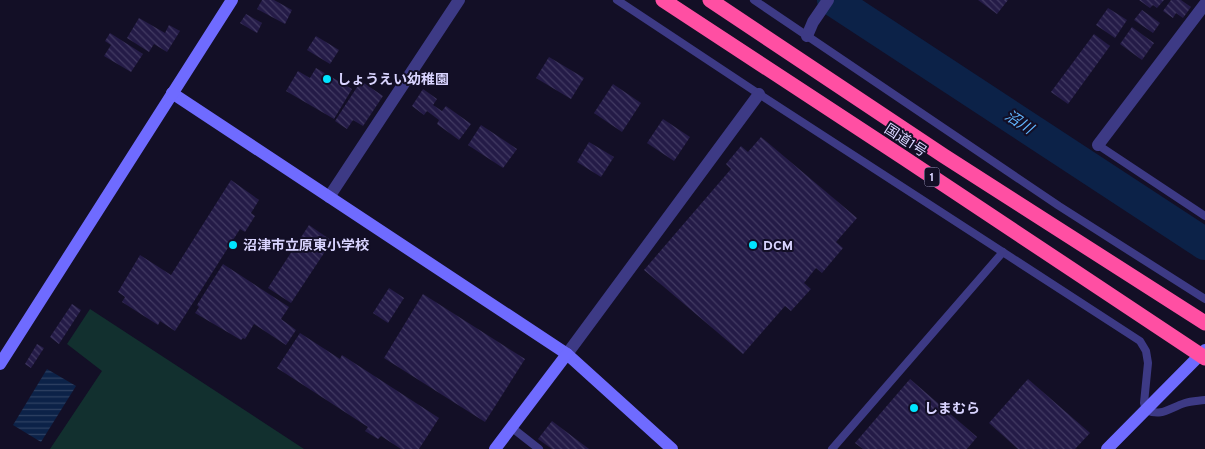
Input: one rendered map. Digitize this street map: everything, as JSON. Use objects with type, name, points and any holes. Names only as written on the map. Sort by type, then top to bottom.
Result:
[{"type":"highway","name":"国道1号","points":[[663,0],[1203,354]]},
{"type":"highway","name":"国道1号","points":[[710,0],[936,151],[1205,323]]},
{"type":"street","points":[[0,364],[232,0]]},
{"type":"street","points":[[329,197],[459,0]]},
{"type":"street","points":[[807,36],[813,22],[828,0]]},
{"type":"street","points":[[1098,145],[1205,4]]},
{"type":"street","points":[[172,93],[567,354],[672,449]]},
{"type":"street","points":[[495,449],[759,94]]},
{"type":"street","points":[[1107,449],[1203,354]]},
{"type":"lane","points":[[617,0],[1140,341],[1146,352],[1148,363],[1144,403],[1146,410],[1152,413],[1163,413],[1185,403],[1205,400]]},
{"type":"lane","points":[[754,0],[1051,200],[1205,299]]},
{"type":"lane","points":[[1098,145],[1205,216]]},
{"type":"lane","points":[[832,449],[1003,252]]},
{"type":"lane","points":[[512,427],[539,449]]},
{"type":"green space","points":[[90,309],[304,449],[50,449],[102,371],[67,344]]},
{"type":"water","points":[[47,369],[76,386],[41,442],[13,425]]},
{"type":"building","points":[[262,0],[274,0],[292,10],[285,24],[257,9]]},
{"type":"building","points":[[978,0],[1008,0],[997,14]]},
{"type":"building","points":[[1139,0],[1164,0],[1157,8],[1153,5],[1150,8]]},
{"type":"building","points":[[1171,0],[1181,0],[1191,7],[1183,18],[1176,13],[1173,18],[1163,11]]},
{"type":"building","points":[[1108,8],[1127,20],[1115,38],[1096,25]]},
{"type":"building","points":[[1142,10],[1160,23],[1153,33],[1134,20]]},
{"type":"building","points":[[246,14],[262,23],[257,33],[240,23]]},
{"type":"building","points":[[139,18],[165,33],[169,25],[180,31],[167,52],[154,44],[149,52],[127,38]]},
{"type":"building","points":[[1132,27],[1154,43],[1142,60],[1120,44]]},
{"type":"building","points":[[110,33],[143,54],[131,72],[104,56],[111,45],[105,41]]},
{"type":"building","points":[[1094,34],[1110,46],[1068,104],[1051,92]]},
{"type":"building","points":[[316,36],[339,50],[330,64],[307,50]]},
{"type":"building","points":[[549,57],[584,78],[571,99],[536,78]]},
{"type":"building","points":[[316,68],[352,89],[334,119],[286,91],[298,71],[310,78]]},
{"type":"building","points":[[361,81],[383,96],[363,126],[353,120],[347,129],[335,121]]},
{"type":"building","points":[[613,84],[641,103],[622,132],[594,113]]},
{"type":"building","points":[[423,89],[437,99],[433,105],[442,111],[446,106],[471,124],[459,140],[437,124],[439,120],[427,111],[424,115],[412,106]]},
{"type":"building","points":[[663,119],[690,137],[674,161],[647,143]]},
{"type":"building","points":[[481,125],[517,149],[503,168],[468,145]]},
{"type":"building","name":"DCM","points":[[761,137],[857,218],[836,242],[843,248],[822,273],[816,268],[804,283],[811,289],[791,311],[785,306],[743,354],[644,270],[731,169],[726,164],[741,146],[748,152]]},
{"type":"building","points":[[589,142],[614,157],[601,177],[577,162]]},
{"type":"building","points":[[231,180],[259,200],[251,213],[255,216],[245,232],[240,229],[175,331],[160,321],[158,325],[122,302],[125,297],[118,292],[140,255],[171,275]]},
{"type":"building","points":[[309,225],[332,241],[291,303],[268,288]]},
{"type":"building","points":[[223,264],[289,307],[281,319],[296,330],[286,345],[254,324],[245,339],[241,340],[195,313],[199,307],[197,305]]},
{"type":"building","points":[[389,288],[404,298],[388,323],[373,313]]},
{"type":"building","points":[[423,294],[525,359],[485,422],[384,358]]},
{"type":"building","points":[[72,304],[81,310],[59,344],[50,337]]},
{"type":"building","points":[[300,333],[340,359],[342,355],[439,418],[419,449],[401,449],[381,436],[378,439],[365,431],[368,427],[277,368]]},
{"type":"building","points":[[37,344],[44,348],[31,368],[25,364]]},
{"type":"building","name":"しまむら","points":[[910,379],[977,437],[967,449],[863,449],[855,443]]},
{"type":"building","points":[[1028,379],[1090,433],[1075,449],[1018,449],[989,423]]},
{"type":"building","points":[[552,421],[589,449],[552,449],[538,439]]},
{"type":"waterway","name":"沼川","points":[[833,0],[1205,244]]},
{"type":"place","name":"しょうえい幼稚園","points":[[327,79]]},
{"type":"place","name":"沼津市立原東小学校","points":[[233,245]]},
{"type":"place","name":"DCM","points":[[753,245]]},
{"type":"place","name":"しまむら","points":[[914,408]]}]
